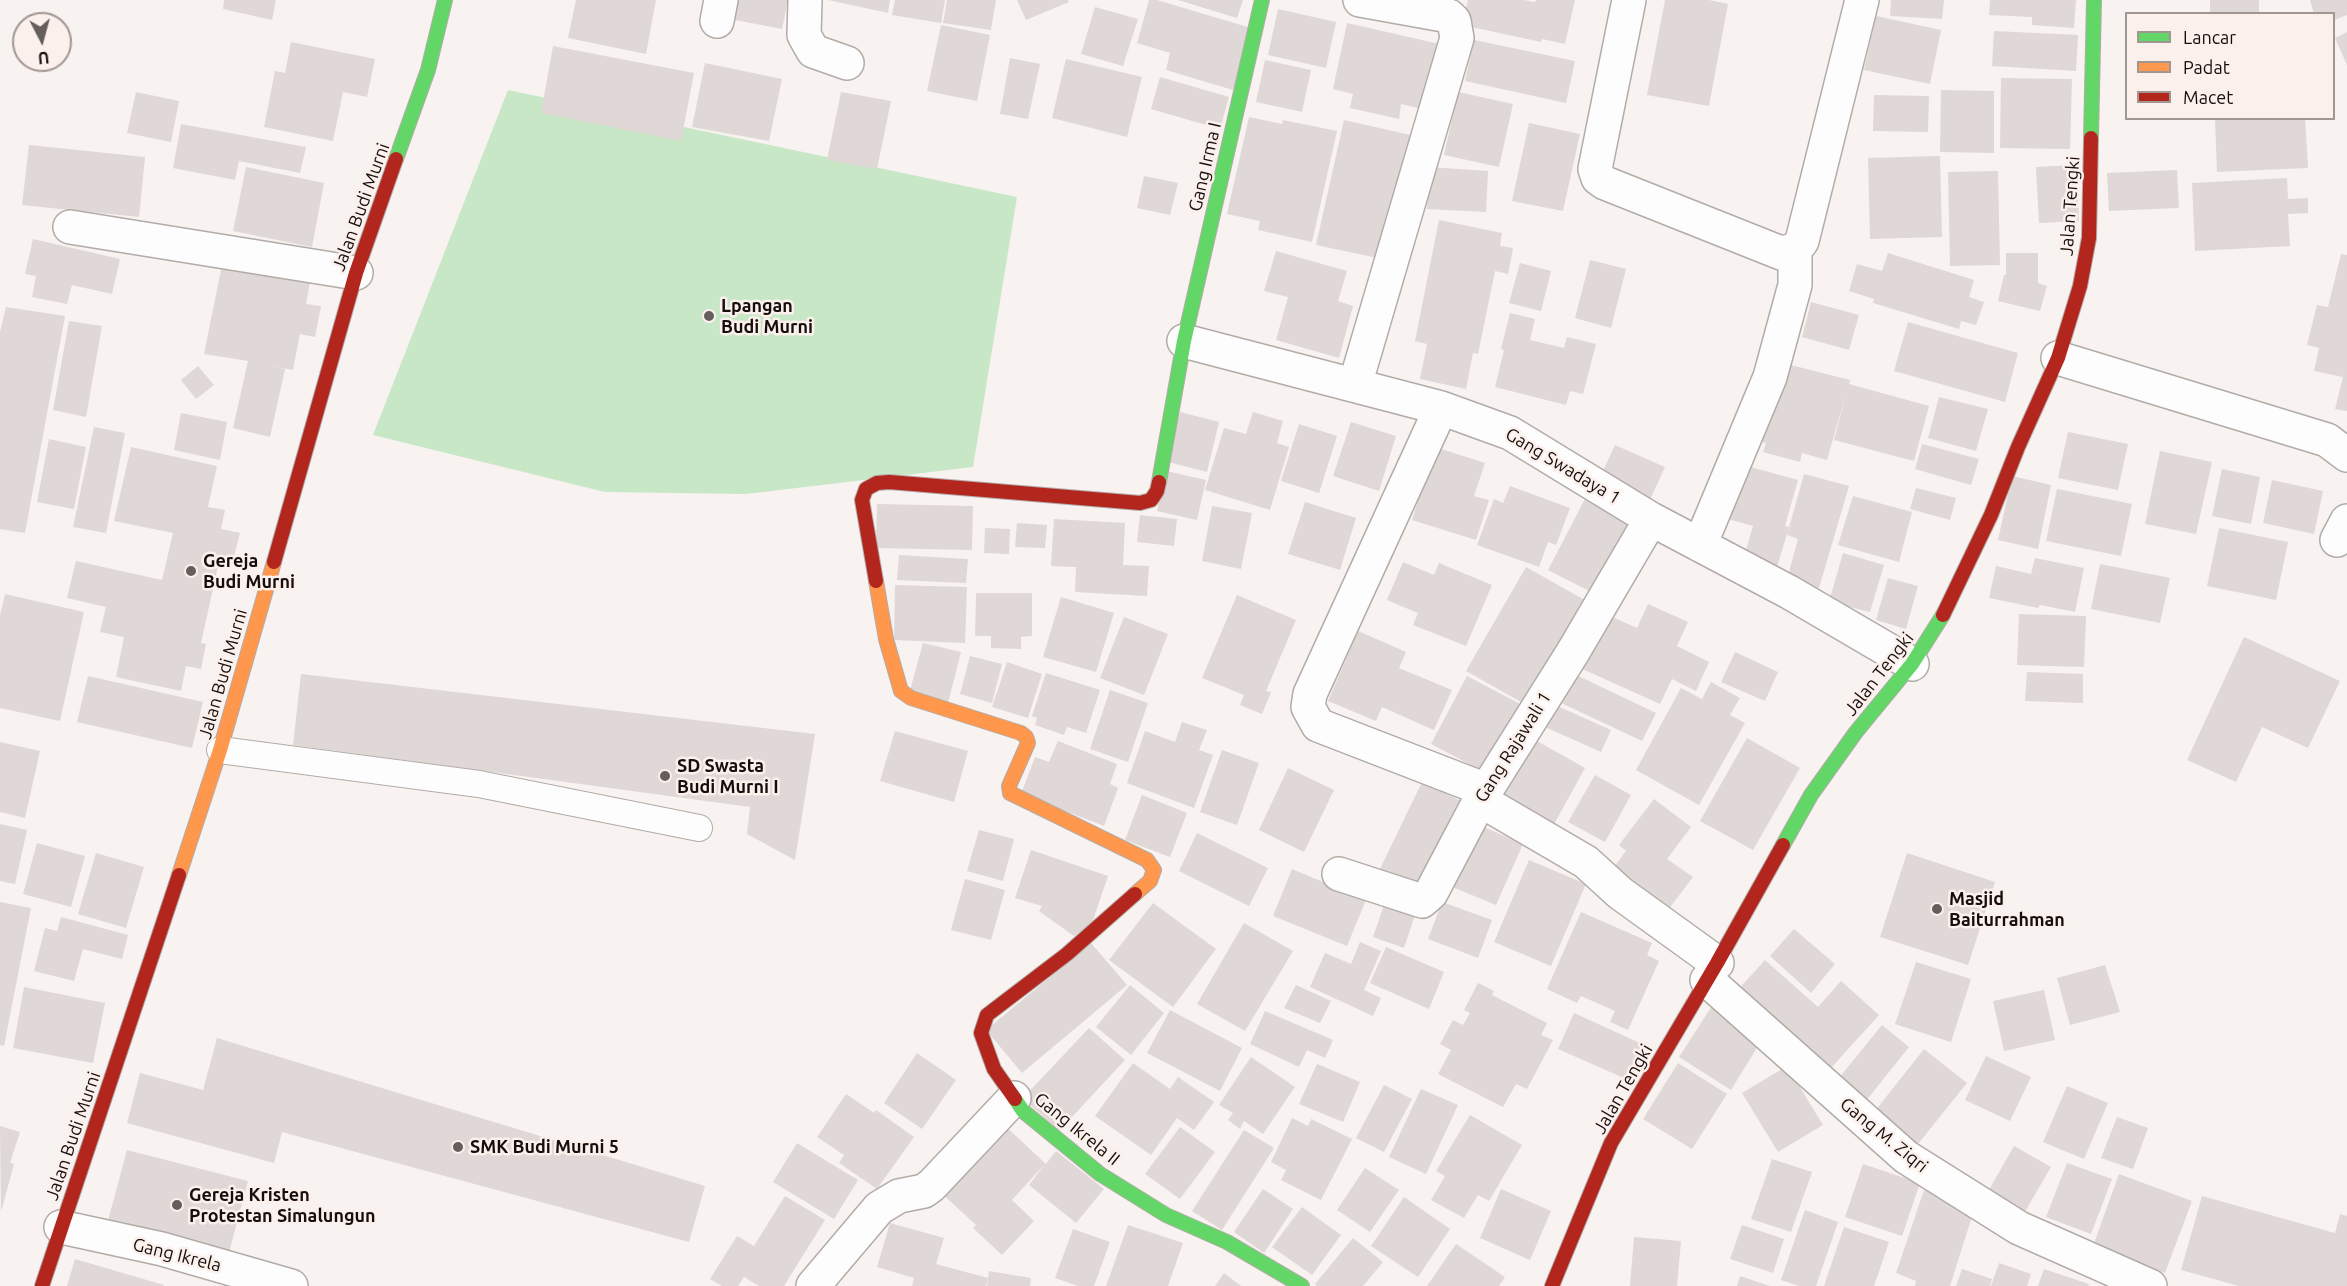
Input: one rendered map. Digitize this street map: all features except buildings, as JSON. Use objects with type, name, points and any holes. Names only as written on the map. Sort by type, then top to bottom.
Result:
[{"type":"street","name":"Jalan Budi Murni","points":[[42,1286],[220,750],[356,273],[428,69],[445,0]]},
{"type":"street","points":[[805,0],[804,35],[813,51],[847,63]]},
{"type":"street","name":"Gang Irma I","points":[[1154,870],[1148,860],[1011,793],[1009,786],[1028,743],[1026,737],[1021,733],[910,698],[900,692],[886,639],[862,500],[866,489],[877,483],[889,482],[1140,503],[1151,500],[1156,491],[1172,417],[1184,341],[1262,0]]},
{"type":"street","points":[[1354,385],[1457,38],[1450,8],[1360,0]]},
{"type":"street","points":[[1629,0],[1595,169],[1598,178],[1781,253],[1795,250]]},
{"type":"street","points":[[1700,545],[1770,377],[1795,285],[1795,250],[1802,241],[1862,0]]},
{"type":"street","name":"Jalan Tengki","points":[[1552,1286],[1611,1143],[1712,972],[1811,795],[1856,732],[1912,664],[1947,608],[1991,515],[2018,447],[2058,358],[2080,286],[2089,238],[2094,0]]},
{"type":"street","points":[[70,227],[356,273]]},
{"type":"street","name":"Gang Swadaya 1","points":[[1184,341],[1441,408],[1510,433],[1652,519],[1789,592],[1912,664]]},
{"type":"street","points":[[2058,358],[2326,440],[2347,455]]},
{"type":"street","name":"Gang M. Ziqri","points":[[1441,408],[1310,694],[1308,707],[1318,725],[1483,795],[1586,862],[1712,972],[1906,1157],[2019,1228],[2150,1286]]},
{"type":"street","name":"Gang Rajawali 1","points":[[1339,874],[1422,901],[1431,893],[1483,795],[1573,652],[1652,519]]},
{"type":"street","name":"Gang Ikrela II","points":[[1154,870],[1150,881],[1067,954],[987,1015],[981,1033],[994,1069],[1023,1111],[1100,1174],[1166,1215],[1227,1242],[1302,1286]]},
{"type":"street","points":[[813,1286],[879,1208],[899,1196],[924,1191],[932,1185],[1014,1098]]},
{"type":"street","name":"Gang Ikrela","points":[[61,1227],[162,1250],[291,1286]]},
{"type":"lane","points":[[220,750],[479,784],[699,828]]},
{"type":"green space","name":"Lpangan Budi Murni","points":[[508,90],[1017,197],[973,467],[746,494],[605,492],[373,435]]},
{"type":"traffic: fast","points":[[396,159],[428,70],[445,0]]},
{"type":"traffic: fast","points":[[1159,482],[1184,341],[1262,0]]},
{"type":"traffic: fast","points":[[2091,138],[2094,0]]},
{"type":"traffic: fast","points":[[1783,845],[1811,795],[1856,732],[1912,664],[1943,615]]},
{"type":"traffic: fast","points":[[1015,1099],[1023,1111],[1100,1174],[1166,1215],[1227,1242],[1302,1286]]},
{"type":"traffic: slow","points":[[179,875],[220,750],[274,562]]},
{"type":"traffic: slow","points":[[876,581],[886,639],[901,691],[911,698],[1021,733],[1026,737],[1028,743],[1009,786],[1010,793],[1147,860],[1154,870],[1150,881],[1135,894]]},
{"type":"traffic: jam","points":[[1943,615],[1991,515],[2018,447],[2058,358],[2080,286],[2089,238],[2091,138]]},
{"type":"traffic: jam","points":[[274,562],[356,273],[396,159]]},
{"type":"traffic: jam","points":[[876,581],[862,500],[866,489],[877,483],[889,482],[1140,503],[1151,500],[1157,491],[1159,482]]},
{"type":"traffic: jam","points":[[1552,1286],[1611,1143],[1717,963],[1783,845]]},
{"type":"traffic: jam","points":[[42,1286],[179,875]]},
{"type":"traffic: jam","points":[[1015,1099],[994,1069],[981,1033],[987,1015],[1067,954],[1135,894]]},
{"type":"place","name":"Lpangan Budi Murni","points":[[709,316]]},
{"type":"place","name":"Gereja Budi Murni","points":[[191,571]]},
{"type":"place","name":"SD Swasta Budi Murni I","points":[[665,776]]},
{"type":"place","name":"Masjid Baiturrahman","points":[[1937,909]]},
{"type":"place","name":"SMK Budi Murni 5","points":[[458,1147]]},
{"type":"place","name":"Gereja Kristen Protestan Simalungun","points":[[177,1205]]}]
